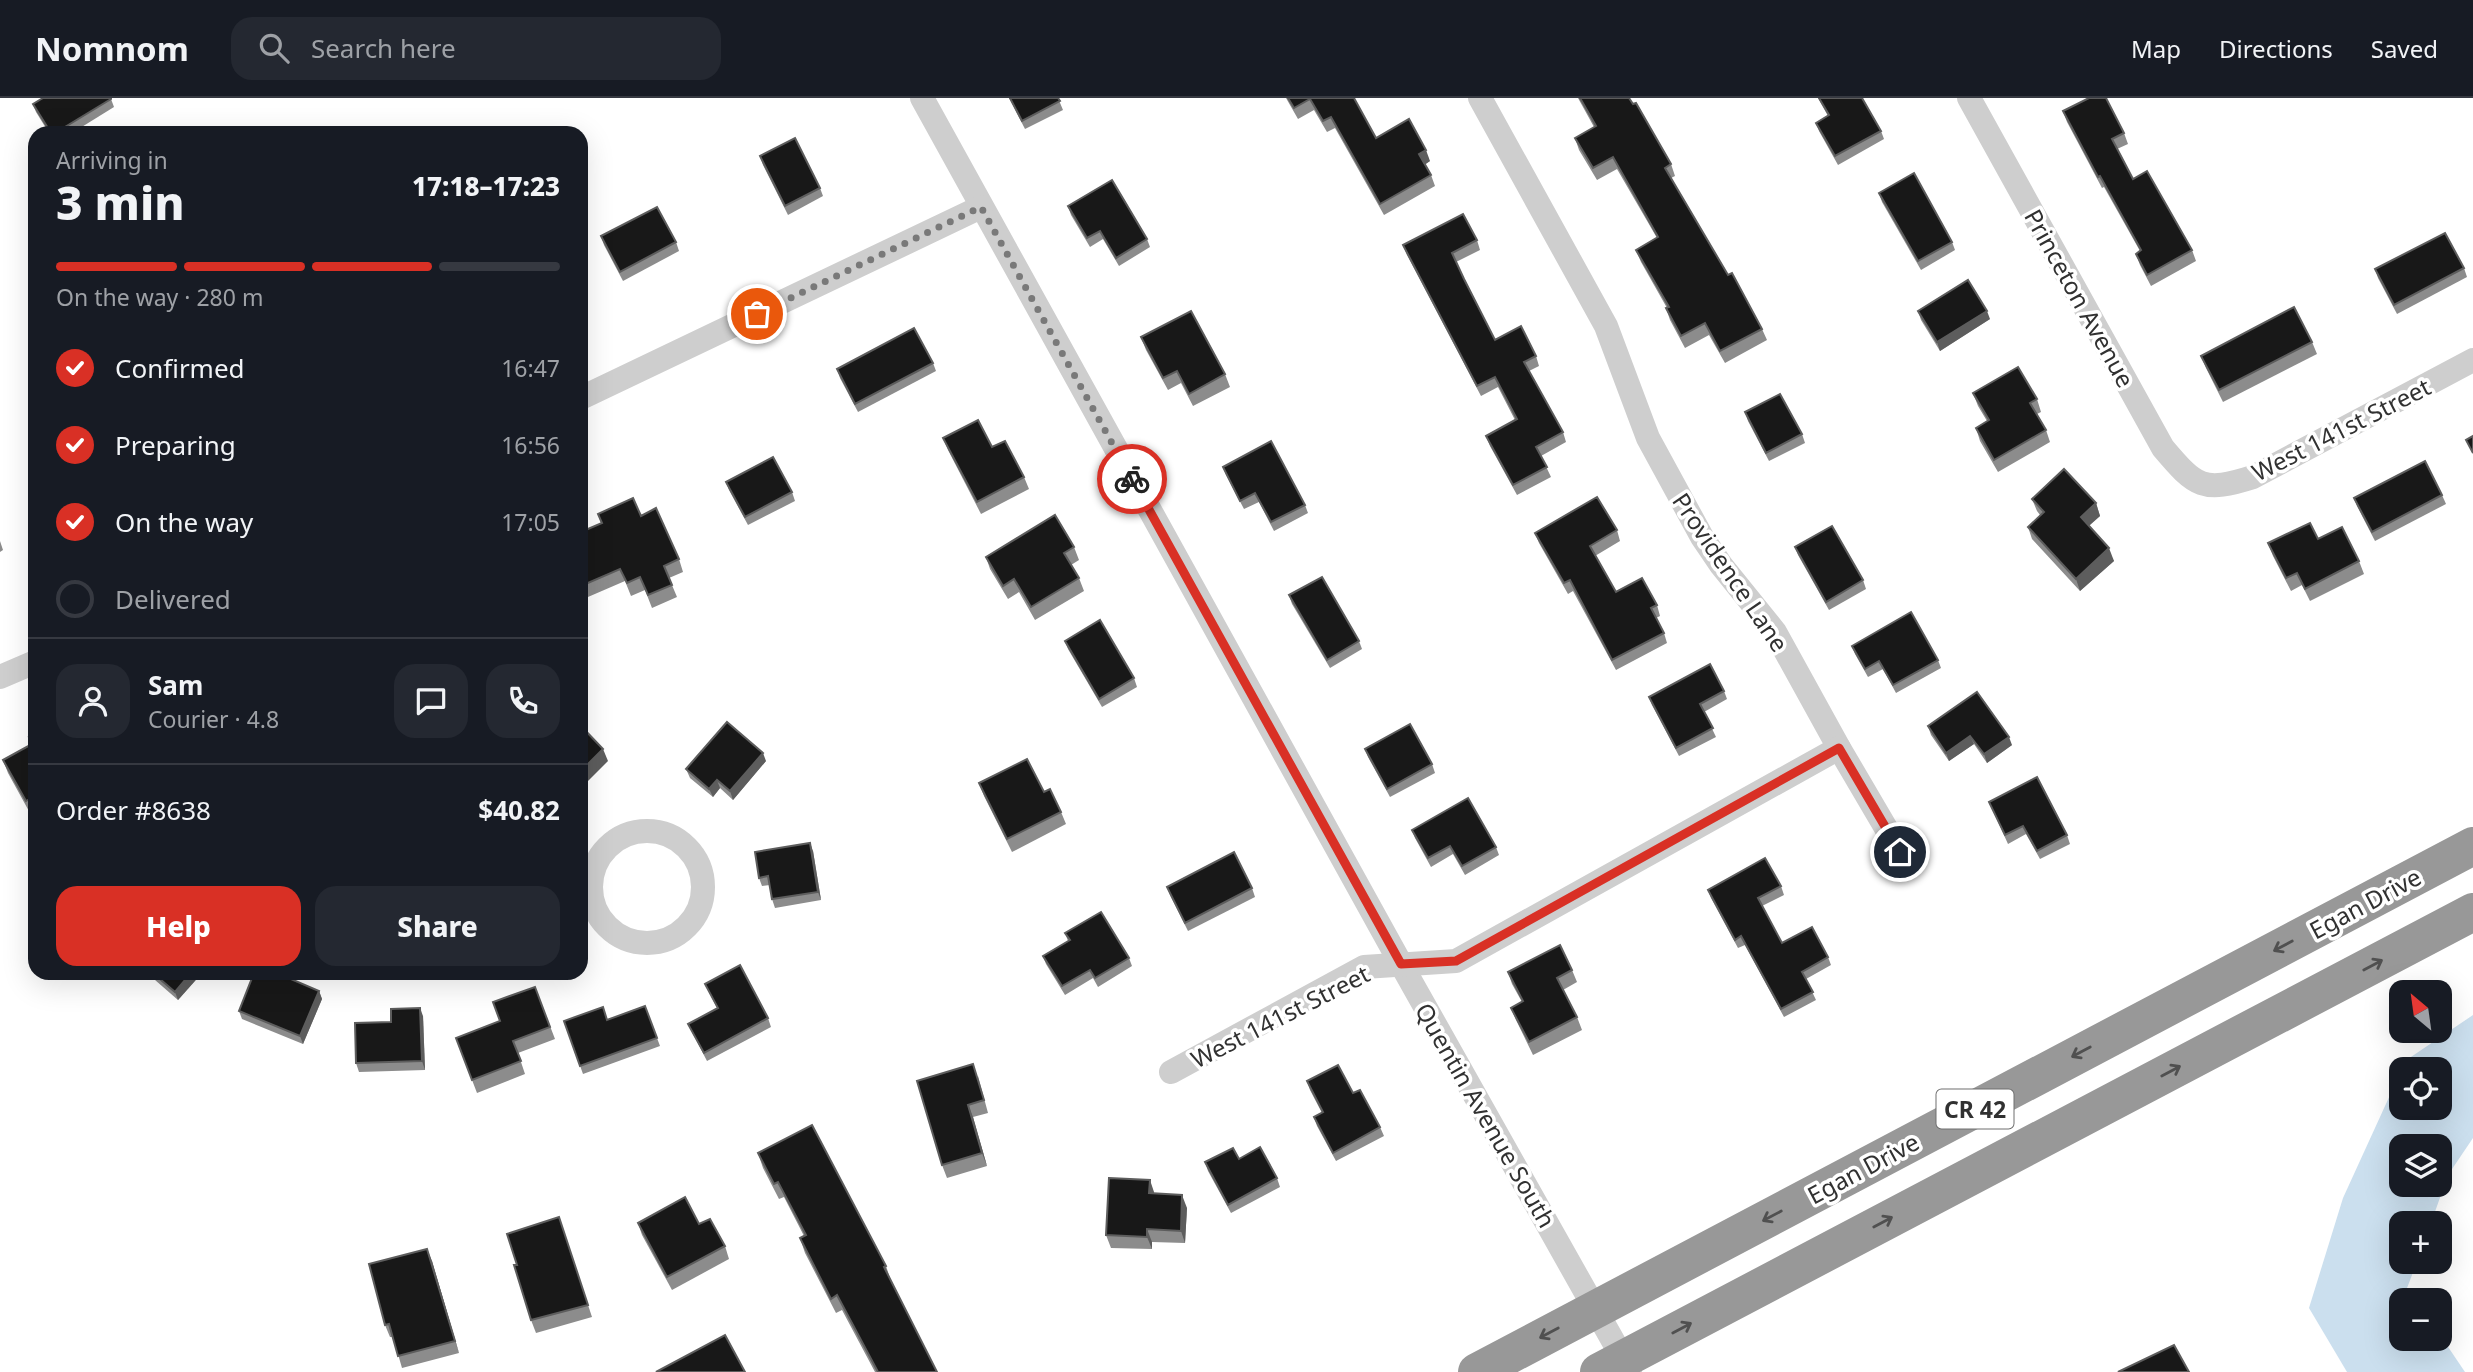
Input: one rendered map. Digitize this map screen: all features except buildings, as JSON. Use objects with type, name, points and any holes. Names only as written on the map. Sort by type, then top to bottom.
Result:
[{"type":"highway","name":"Egan Drive","points":[[1477,1372],[2473,846]]},
{"type":"highway","name":"CR 42","points":[[1617,1368],[2473,912]]},
{"type":"street","name":"Quentin Avenue South","points":[[922,98],[1401,964],[1596,1309],[1617,1368]]},
{"type":"street","name":"Providence Lane","points":[[1480,98],[1606,326],[1648,438],[1715,555],[1775,632],[1900,852]]},
{"type":"street","name":"Princeton Avenue","points":[[1969,98],[2164,448],[2185,474],[2206,486]]},
{"type":"street","points":[[588,395],[981,207]]},
{"type":"street","name":"West 141st Street","points":[[2206,486],[2228,485],[2253,477],[2473,360]]},
{"type":"street","points":[[0,677],[28,665]]},
{"type":"street","name":"West 141st Street","points":[[1171,1072],[1364,967],[1456,961],[1839,748]]},
{"type":"street","points":[[647,831],[664,834],[680,842],[693,854],[701,871],[704,888],[700,908],[690,924],[675,937],[657,943],[637,943],[619,936],[589,908],[593,872],[600,856],[613,842],[629,834],[647,831]]},
{"type":"water","points":[[2473,1015],[2473,1138],[2452,1169],[2452,1134],[2389,1134],[2389,1197],[2440,1197],[2435,1211],[2389,1211],[2389,1274],[2412,1274],[2407,1288],[2389,1288],[2389,1351],[2451,1351],[2465,1372],[2347,1372],[2309,1308],[2343,1198],[2389,1097],[2389,1120],[2452,1120],[2452,1057],[2411,1057],[2432,1043],[2452,1043],[2452,1029]]},
{"type":"way so far","points":[[757,314],[981,207],[1132,479]]},
{"type":"route","points":[[1132,479],[1401,964],[1456,961],[1839,748],[1900,852]]}]
